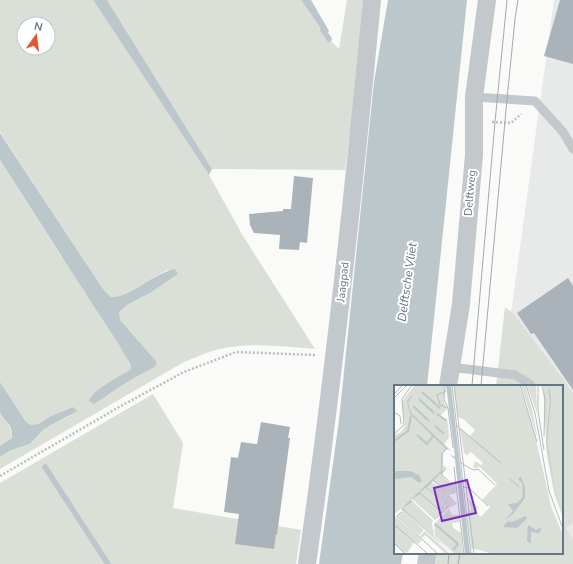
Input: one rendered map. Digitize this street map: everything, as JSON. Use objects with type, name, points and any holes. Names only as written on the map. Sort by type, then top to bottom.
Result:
[{"type":"street","name":"Jaagpad","points":[[307,564],[335,356],[356,174],[372,0]]},
{"type":"street","name":"Delftweg","points":[[448,385],[461,304],[474,155],[474,97],[487,0]]},
{"type":"street","points":[[426,564],[428,554]]},
{"type":"lane","points":[[474,97],[534,101],[562,132],[573,149]]},
{"type":"lane","points":[[450,367],[515,375],[530,385]]},
{"type":"path","points":[[474,121],[511,124],[534,101]]},
{"type":"path","points":[[0,476],[119,406],[184,372],[236,352],[335,356]]},
{"type":"shaded area","points":[[0,0],[93,0],[209,175],[243,236],[315,349],[252,345],[219,349],[201,355],[184,362],[0,469],[0,457],[11,450],[30,444],[44,429],[69,416],[73,407],[51,416],[38,424],[31,425],[26,422],[0,382],[0,160],[61,256],[110,328],[128,359],[131,369],[116,379],[107,396],[134,378],[155,367],[157,362],[120,320],[119,312],[127,305],[150,293],[178,274],[167,270],[131,291],[117,296],[111,297],[103,289],[0,132]]},
{"type":"shaded area","points":[[107,0],[301,0],[326,36],[339,49],[347,0],[368,0],[345,170],[212,169]]},
{"type":"shaded area","points":[[554,0],[573,0],[573,558],[563,543],[563,385],[501,385]]},
{"type":"shaded area","points":[[505,307],[514,314],[573,393],[573,523],[566,528],[573,539],[573,564],[436,564],[437,554],[563,554],[563,385],[496,385]]},
{"type":"shaded area","points":[[153,394],[183,443],[173,508],[301,530],[296,564],[0,564],[0,483]]},
{"type":"shaded area","points":[[0,411],[10,427],[12,438],[0,446]]},
{"type":"water","points":[[93,0],[107,0],[212,169],[209,175]]},
{"type":"water","points":[[301,0],[311,0],[329,31],[326,36]]},
{"type":"water","name":"Delftsche Vliet","points":[[388,0],[467,0],[427,385],[394,385],[394,554],[403,554],[401,564],[319,564],[339,420],[374,82]]},
{"type":"water","points":[[0,133],[103,289],[111,297],[126,294],[167,271],[175,269],[178,274],[150,293],[127,305],[119,312],[120,320],[157,362],[155,367],[134,378],[94,404],[89,401],[92,396],[102,387],[131,369],[130,364],[0,160]]},
{"type":"water","points":[[0,382],[26,422],[31,425],[38,424],[51,416],[73,407],[77,411],[44,429],[30,444],[11,450],[0,457],[0,446],[12,438],[12,433],[10,426],[0,412]]},
{"type":"building","points":[[560,0],[573,0],[573,64],[544,56]]},
{"type":"building","points":[[294,176],[313,178],[307,243],[300,242],[299,250],[279,249],[280,235],[254,233],[250,225],[249,214],[291,209]]},
{"type":"building","points":[[568,278],[573,286],[573,390],[534,333],[531,334],[517,313]]},
{"type":"building","points":[[261,422],[290,427],[288,438],[290,438],[274,549],[235,544],[239,514],[224,512],[231,457],[238,458],[241,442],[257,444]]},
{"type":"waterway","points":[[323,30],[329,39]]},
{"type":"waterway","points":[[45,467],[108,564]]},
{"type":"tram line","points":[[472,385],[507,0]]},
{"type":"tram line","points":[[481,385],[507,99],[518,0]]},
{"type":"tram line","points":[[448,564],[449,554]]},
{"type":"tram line","points":[[458,564],[460,554]]}]
